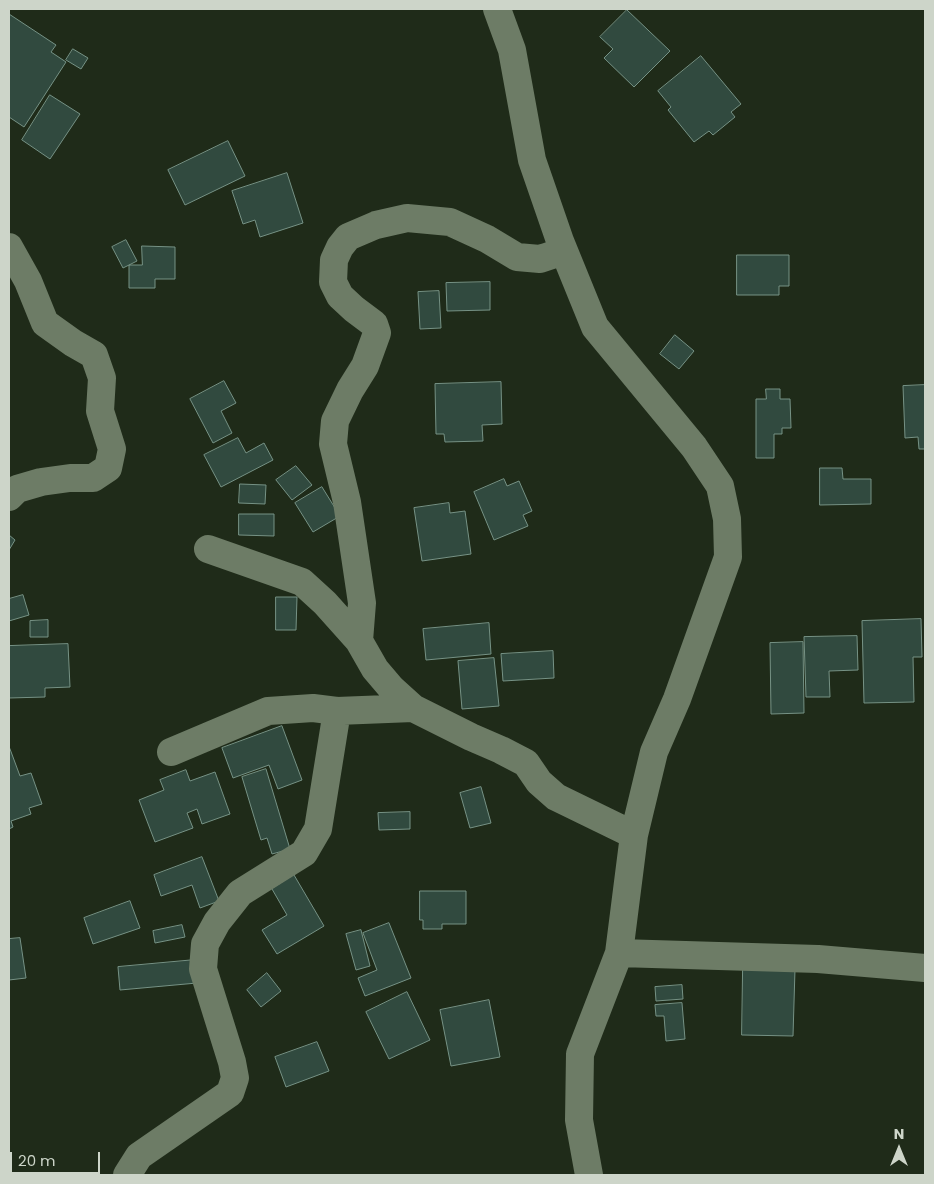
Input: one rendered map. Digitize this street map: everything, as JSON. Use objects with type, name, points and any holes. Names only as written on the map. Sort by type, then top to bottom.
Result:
[{"type":"street","points":[[497,9],[512,50],[532,160],[564,251],[595,327],[694,447],[720,486],[727,519],[728,557],[677,699],[654,752],[634,835],[619,954],[580,1054],[579,1120],[589,1175]]},
{"type":"street","points":[[358,641],[362,603],[356,577],[352,531],[347,502],[333,444],[335,420],[364,366],[378,333],[374,324],[340,296],[333,282],[334,260],[340,247],[348,238],[376,225],[407,218],[450,222],[488,239],[517,257],[540,259],[564,251]]},
{"type":"street","points":[[9,247],[28,280],[45,323],[94,355],[102,378],[100,411],[112,449],[108,468],[93,478],[70,478],[41,482],[17,489],[9,497]]},
{"type":"street","points":[[208,549],[302,582],[325,603],[358,641],[392,689],[413,708],[526,764],[539,782],[556,797],[634,835]]},
{"type":"street","points":[[171,752],[268,712],[313,708],[337,711],[413,708]]},
{"type":"street","points":[[128,1175],[139,1156],[230,1094],[235,1078],[232,1062],[203,969],[205,944],[217,922],[240,893],[304,854],[318,829],[337,711]]},
{"type":"street","points":[[619,954],[818,959],[925,968]]},
{"type":"building","points":[[627,10],[670,51],[634,87],[604,58],[613,49],[600,37]]},
{"type":"building","points":[[9,14],[56,45],[51,52],[66,62],[24,127],[9,117]]},
{"type":"building","points":[[73,49],[88,58],[81,69],[66,60]]},
{"type":"building","points":[[701,56],[741,104],[731,112],[735,117],[713,135],[709,131],[694,142],[668,110],[671,107],[658,91]]},
{"type":"building","points":[[50,95],[80,114],[50,159],[22,140]]},
{"type":"building","points":[[228,141],[245,176],[185,205],[168,170]]},
{"type":"building","points":[[287,173],[303,223],[260,237],[255,220],[243,224],[232,191]]},
{"type":"building","points":[[126,240],[137,261],[123,268],[112,247]]},
{"type":"building","points":[[142,246],[175,247],[175,279],[155,279],[155,288],[129,288],[129,265],[142,265]]},
{"type":"building","points":[[737,255],[789,255],[789,286],[779,286],[779,295],[737,295]]},
{"type":"building","points":[[490,282],[490,310],[447,311],[446,283]]},
{"type":"building","points":[[439,291],[441,328],[420,329],[418,292]]},
{"type":"building","points":[[675,335],[694,351],[679,369],[660,354]]},
{"type":"building","points":[[224,381],[236,403],[221,411],[232,433],[213,443],[190,399]]},
{"type":"building","points":[[501,382],[502,424],[482,425],[483,441],[445,442],[444,434],[436,434],[435,384]]},
{"type":"building","points":[[925,385],[925,449],[919,449],[918,437],[905,438],[903,386]]},
{"type":"building","points":[[766,389],[780,389],[780,399],[790,399],[791,428],[782,428],[782,434],[774,434],[774,458],[756,458],[756,399],[766,399]]},
{"type":"building","points":[[238,438],[246,453],[264,443],[273,460],[221,487],[204,455]]},
{"type":"building","points":[[296,466],[312,485],[292,500],[276,480]]},
{"type":"building","points":[[820,468],[842,468],[843,479],[871,479],[871,504],[820,505]]},
{"type":"building","points":[[504,479],[507,486],[519,481],[532,511],[523,515],[528,526],[494,540],[474,492]]},
{"type":"building","points":[[240,484],[266,485],[265,504],[239,503]]},
{"type":"building","points":[[322,487],[340,516],[313,532],[295,503]]},
{"type":"building","points":[[449,503],[450,513],[465,511],[471,554],[422,561],[414,508]]},
{"type":"building","points":[[239,514],[274,514],[274,536],[239,535]]},
{"type":"building","points":[[9,535],[15,540],[9,550]]},
{"type":"building","points":[[23,595],[29,615],[9,621],[9,599]]},
{"type":"building","points":[[276,597],[297,597],[296,630],[276,630]]},
{"type":"building","points":[[921,619],[922,657],[913,657],[914,702],[864,703],[862,621]]},
{"type":"building","points":[[48,620],[48,637],[30,637],[30,621]]},
{"type":"building","points":[[489,623],[491,654],[426,660],[423,629]]},
{"type":"building","points":[[857,636],[858,670],[829,671],[830,697],[806,697],[804,637]]},
{"type":"building","points":[[803,642],[804,713],[771,714],[770,643]]},
{"type":"building","points":[[68,644],[70,687],[45,688],[45,697],[9,698],[9,646]]},
{"type":"building","points":[[553,651],[554,678],[503,681],[501,654]]},
{"type":"building","points":[[494,658],[499,706],[462,709],[458,661]]},
{"type":"building","points":[[282,726],[302,780],[278,789],[269,765],[233,778],[222,748]]},
{"type":"building","points":[[9,750],[20,776],[31,773],[42,804],[29,808],[31,814],[11,821],[13,827],[9,829]]},
{"type":"building","points":[[266,769],[290,849],[272,854],[267,838],[261,840],[242,777]]},
{"type":"building","points":[[186,770],[190,781],[215,772],[230,814],[202,824],[197,809],[187,813],[193,828],[155,842],[139,800],[164,790],[160,780]]},
{"type":"building","points":[[481,787],[491,823],[470,828],[460,793]]},
{"type":"building","points":[[410,812],[410,829],[379,830],[378,813]]},
{"type":"building","points":[[202,857],[219,901],[200,908],[192,885],[161,896],[154,875]]},
{"type":"building","points":[[294,875],[324,926],[277,954],[262,930],[287,915],[272,889]]},
{"type":"building","points":[[420,891],[466,891],[466,924],[442,924],[442,929],[423,929],[423,920],[420,920]]},
{"type":"building","points":[[130,901],[140,928],[93,944],[84,918]]},
{"type":"building","points":[[389,923],[411,978],[365,996],[358,978],[377,970],[363,933]]},
{"type":"building","points":[[182,925],[185,937],[155,943],[153,931]]},
{"type":"building","points":[[361,930],[370,966],[356,970],[346,934]]},
{"type":"building","points":[[20,938],[26,978],[9,980],[9,939]]},
{"type":"building","points":[[195,960],[197,983],[120,990],[118,967]]},
{"type":"building","points":[[743,969],[795,969],[793,1036],[742,1035]]},
{"type":"building","points":[[267,973],[281,991],[261,1007],[247,990]]},
{"type":"building","points":[[682,985],[683,999],[656,1001],[655,987]]},
{"type":"building","points":[[407,992],[430,1040],[389,1059],[366,1012]]},
{"type":"building","points":[[489,1000],[500,1057],[451,1066],[440,1010]]},
{"type":"building","points":[[682,1003],[685,1039],[666,1041],[664,1016],[656,1016],[655,1005]]},
{"type":"building","points":[[317,1042],[329,1071],[286,1087],[275,1057]]}]
